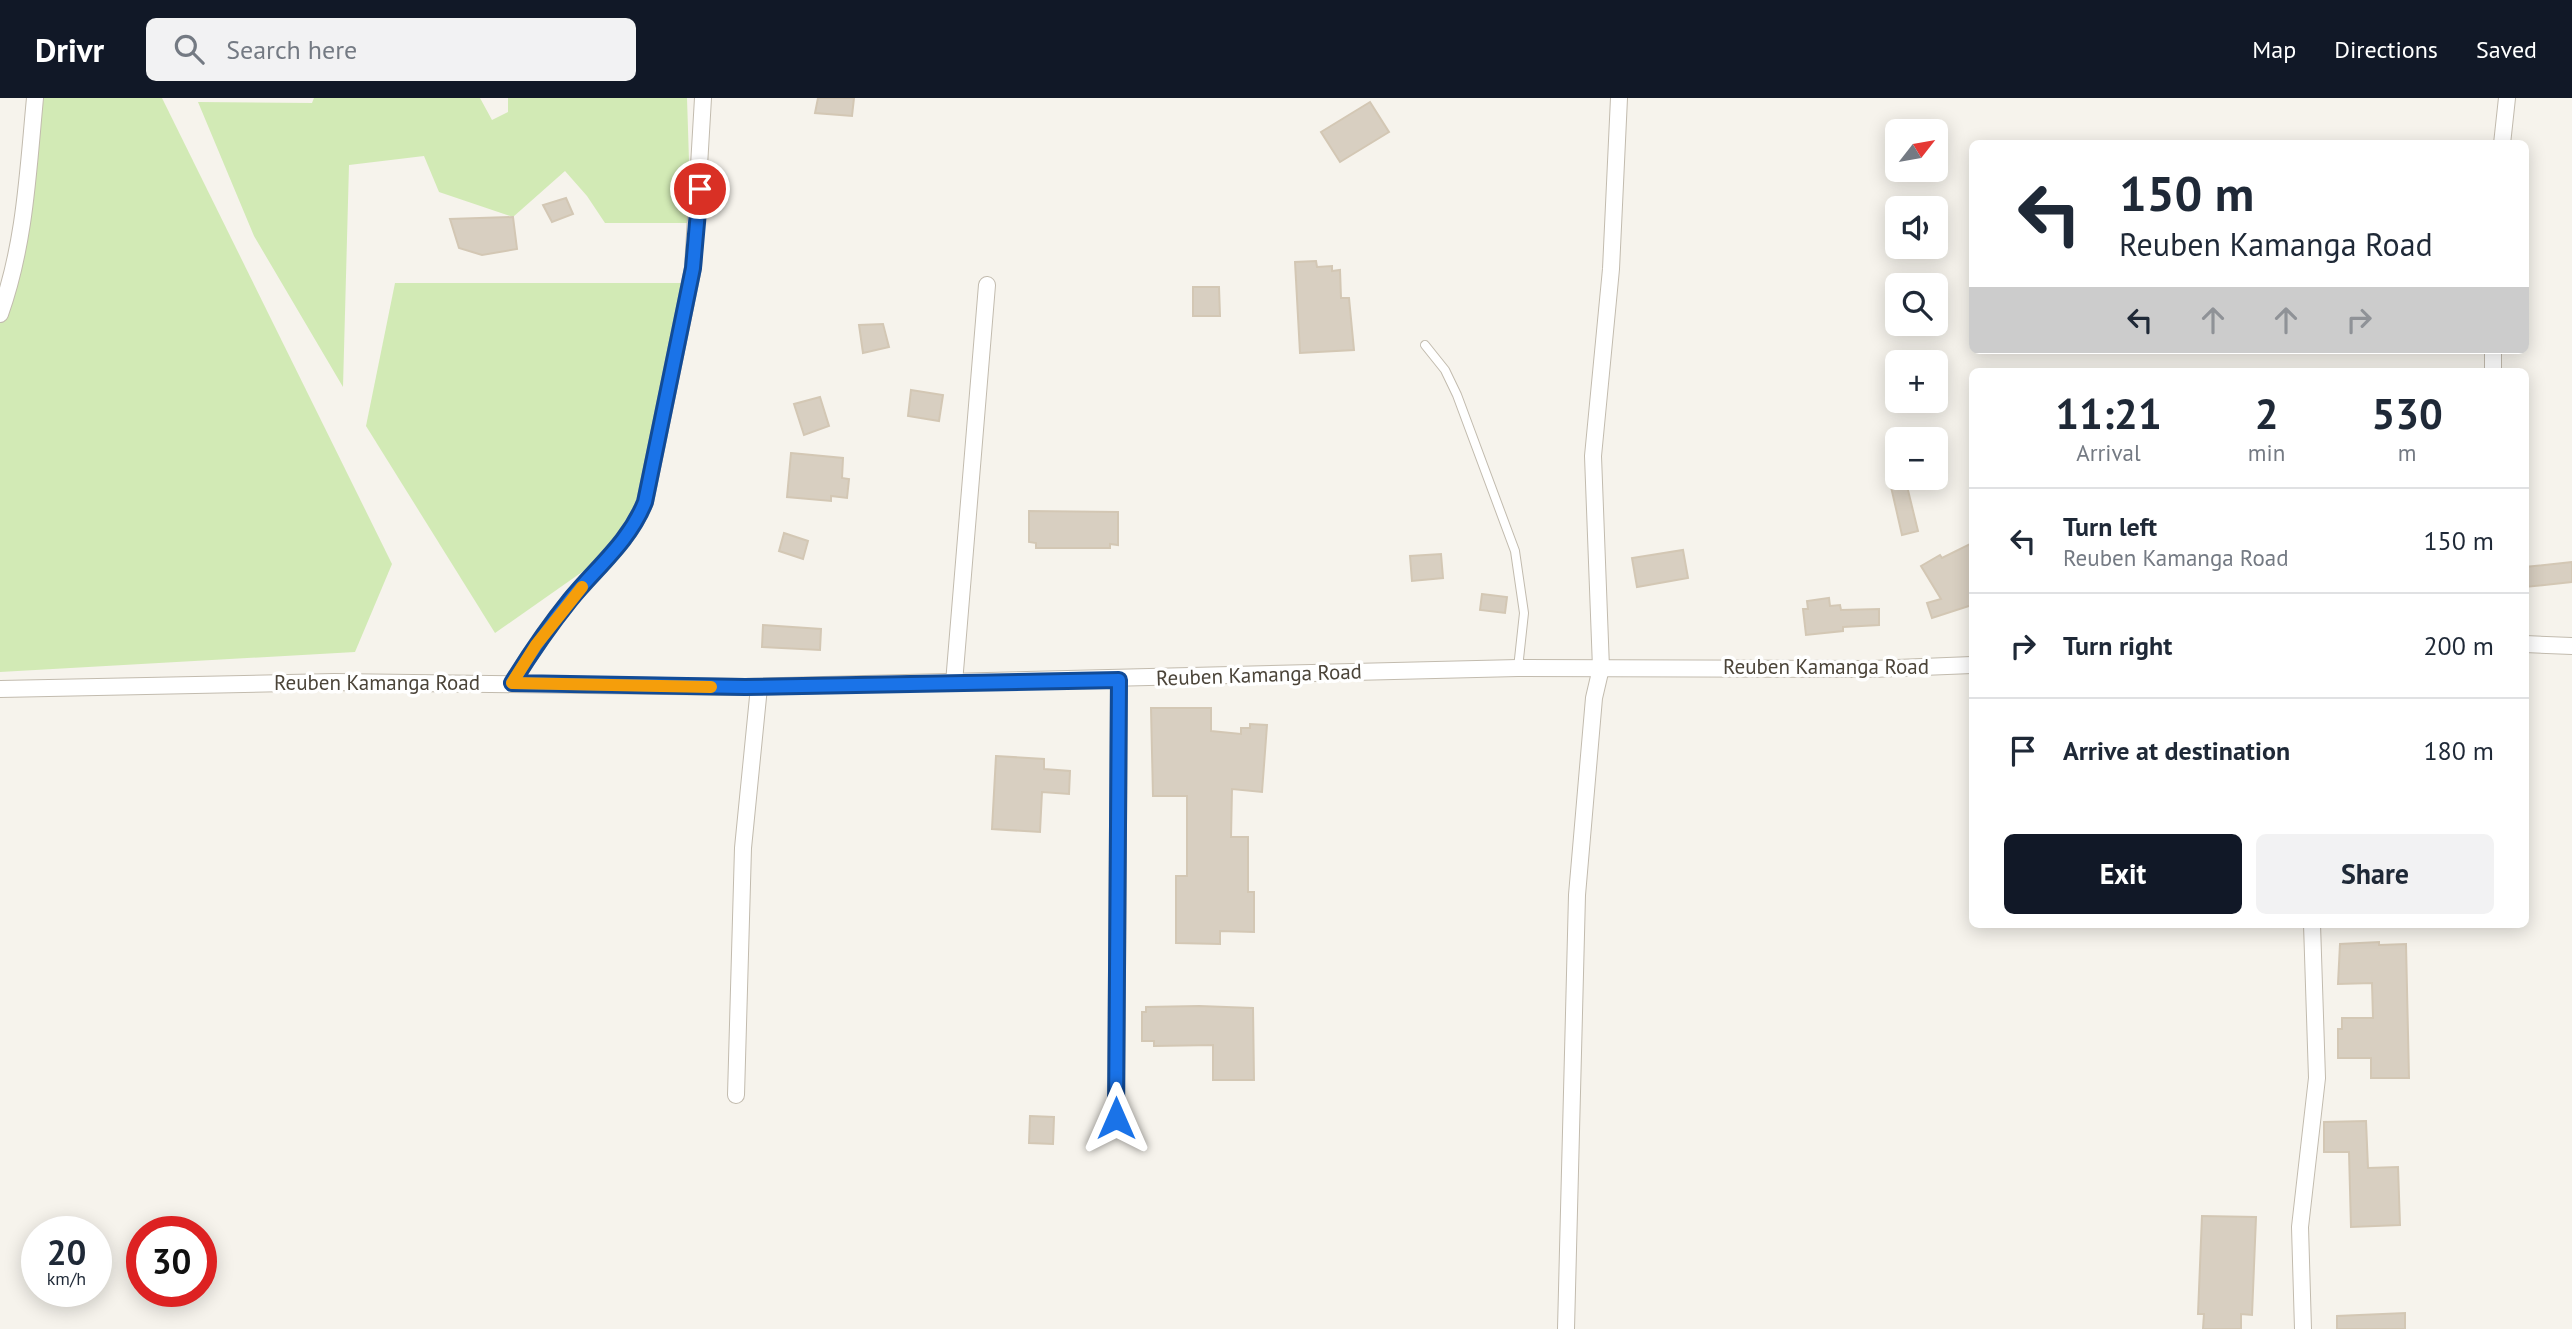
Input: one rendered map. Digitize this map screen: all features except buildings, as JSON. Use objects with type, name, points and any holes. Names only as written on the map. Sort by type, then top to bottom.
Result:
[{"type":"street","points":[[0,314],[11,284],[21,236],[35,98]]},
{"type":"street","points":[[512,683],[571,598],[636,524],[645,502],[693,268],[703,98]]},
{"type":"street","points":[[1566,1329],[1577,895],[1594,698],[1601,668],[1593,456],[1611,270],[1619,98]]},
{"type":"street","points":[[2502,140],[2507,98]]},
{"type":"street","points":[[954,683],[987,285]]},
{"type":"street","points":[[2529,643],[2572,646]]},
{"type":"street","name":"Reuben Kamanga Road","points":[[0,689],[334,682],[759,687],[1518,668],[1872,669],[1969,665]]},
{"type":"street","points":[[1116,1118],[1119,680]]},
{"type":"street","points":[[736,1095],[743,848],[759,687]]},
{"type":"street","points":[[2303,1329],[2300,1227],[2317,1078],[2312,928]]},
{"type":"lane","points":[[1425,345],[1445,370],[1457,395],[1514,551],[1524,613],[1518,668]]},
{"type":"green space","points":[[44,98],[162,98],[392,564],[355,652],[0,672],[0,313]]},
{"type":"green space","points":[[314,98],[480,98],[492,120],[508,112],[508,98],[687,98],[691,223],[605,223],[587,196],[565,171],[513,217],[439,192],[424,156],[349,165],[343,387],[254,236],[198,102],[312,103]]},
{"type":"green space","points":[[395,283],[689,283],[633,518],[592,565],[495,633],[366,426]]},
{"type":"slow traffic","points":[[582,587],[536,645],[512,683],[711,687]]},
{"type":"route","points":[[700,189],[693,268],[645,502],[636,524],[617,549],[571,598],[512,683],[745,687],[1119,680],[1116,1118]]}]
